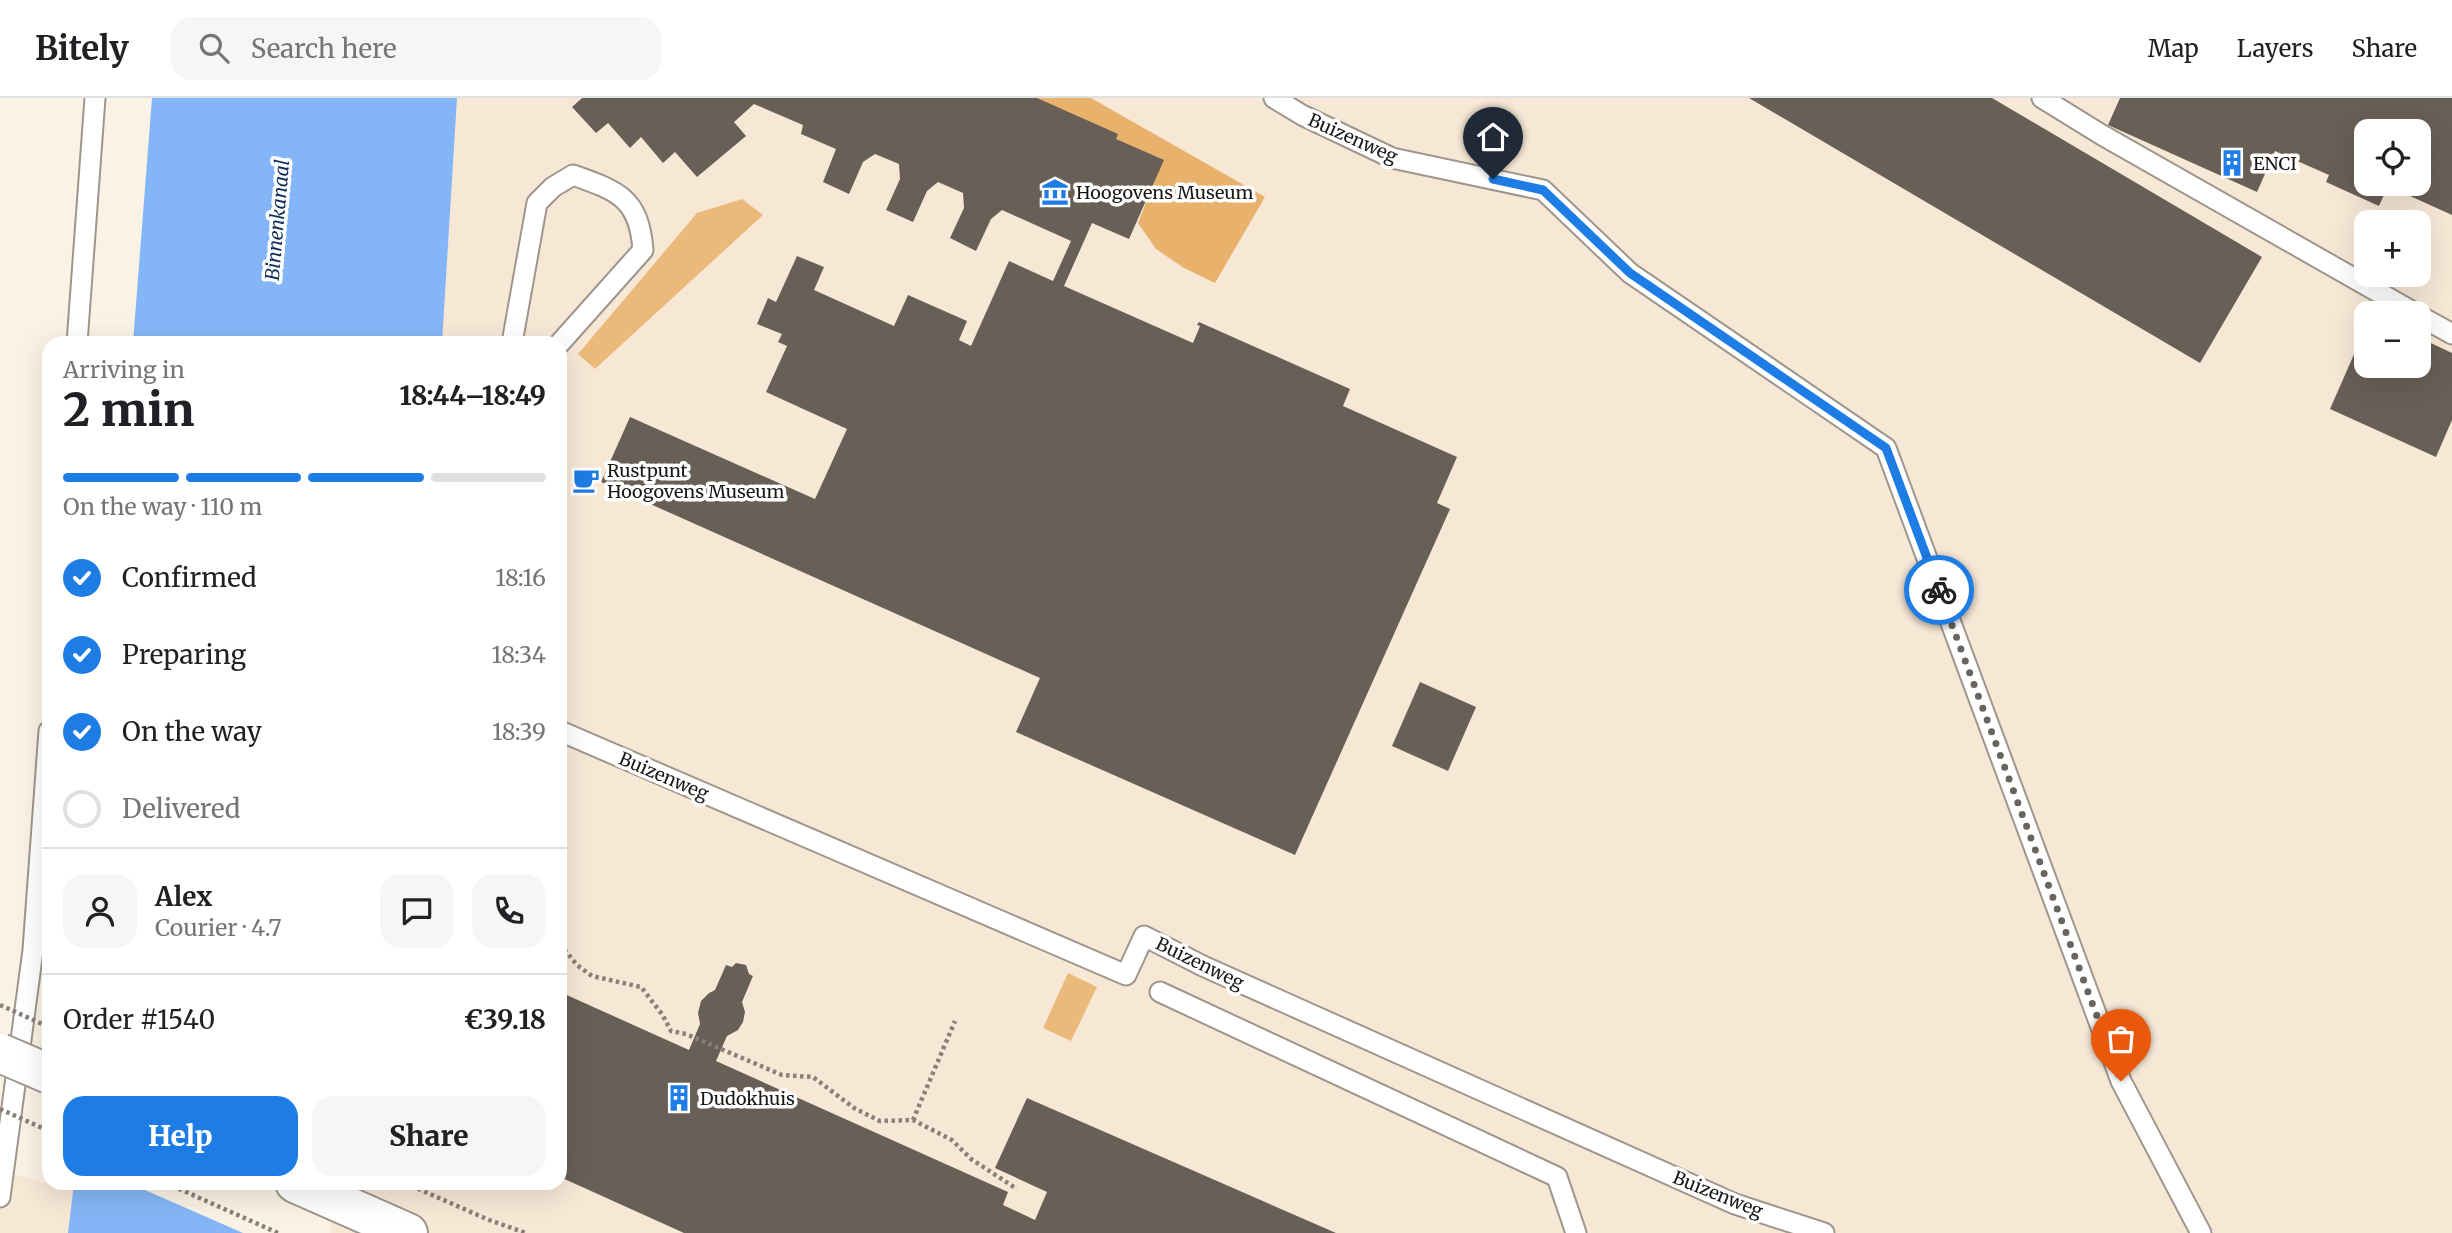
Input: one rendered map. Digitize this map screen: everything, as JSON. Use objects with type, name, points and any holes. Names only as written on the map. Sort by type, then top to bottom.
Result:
[{"type":"street","points":[[0,1053],[42,1071]]},
{"type":"street","points":[[311,1190],[408,1233]]},
{"type":"lane","points":[[78,336],[95,98]]},
{"type":"lane","name":"Buizenweg","points":[[1274,98],[1302,115],[1392,158],[1543,190],[1630,273],[1886,448],[2121,1081],[2200,1233]]},
{"type":"lane","points":[[2042,98],[2394,301]]},
{"type":"lane","points":[[513,336],[537,203],[553,187],[573,175],[611,189],[636,213],[642,231],[643,250],[566,336]]},
{"type":"lane","points":[[2431,322],[2452,334]]},
{"type":"lane","name":"Buizenweg","points":[[567,734],[1126,975],[1144,936],[1203,967],[1735,1204],[1824,1233]]},
{"type":"lane","points":[[0,1197],[33,950],[42,827]]},
{"type":"lane","points":[[1160,992],[1557,1177],[1576,1233]]},
{"type":"path","points":[[567,953],[577,965],[592,976],[642,988],[671,1031],[686,1034],[782,1075],[813,1077],[854,1108],[880,1121],[913,1120],[952,1140],[971,1159],[1017,1189]]},
{"type":"path","points":[[0,1005],[42,1024]]},
{"type":"path","points":[[913,1120],[955,1021]]},
{"type":"path","points":[[0,1109],[42,1127]]},
{"type":"path","points":[[182,1190],[278,1233]]},
{"type":"path","points":[[421,1190],[526,1233]]},
{"type":"shaded area","points":[[328,98],[2452,98],[2452,1233],[0,1233],[0,1170],[42,1182],[42,1190],[70,1190],[150,1213],[155,1190],[567,1190],[567,336],[290,336]]},
{"type":"shaded area","points":[[1018,98],[1091,98],[1265,197],[1215,283],[1184,268],[1156,249],[1138,223],[1162,162]]},
{"type":"shaded area","points":[[742,199],[763,215],[595,369],[578,354],[697,213]]},
{"type":"shaded area","points":[[1068,973],[1097,987],[1071,1041],[1043,1028]]},
{"type":"water","name":"Binnenkanaal","points":[[152,98],[457,98],[442,336],[134,336]]},
{"type":"water","points":[[73,1190],[319,1190],[327,1233],[68,1233]]},
{"type":"pier","points":[[145,1190],[323,1190],[331,1233],[243,1233]]},
{"type":"building","points":[[582,98],[1037,98],[1118,134],[1116,139],[1164,160],[1129,239],[1092,223],[1064,286],[1193,343],[1199,322],[1350,389],[1343,406],[1457,457],[1437,503],[1450,509],[1295,855],[1016,732],[1040,678],[601,482],[630,417],[815,499],[847,429],[766,392],[787,346],[778,342],[782,334],[757,324],[768,298],[776,302],[797,256],[824,267],[814,290],[894,326],[908,295],[967,321],[959,340],[971,346],[1009,261],[1053,281],[1071,241],[1002,210],[991,219],[976,251],[950,238],[964,208],[963,193],[938,182],[927,191],[913,222],[886,210],[900,179],[899,164],[875,154],[863,162],[849,194],[823,182],[836,149],[801,134],[803,125],[754,104],[734,122],[746,136],[697,177],[675,152],[663,163],[641,137],[630,148],[608,123],[596,133],[572,107]]},
{"type":"building","points":[[1749,98],[1992,98],[2262,257],[2200,363]]},
{"type":"building","name":"ENCI","points":[[2120,98],[2452,98],[2452,215],[2410,196],[2431,196],[2431,119],[2354,119],[2354,195],[2326,182],[2329,175],[2275,151],[2257,192],[2108,125]]},
{"type":"building","name":"ENCI","points":[[2357,196],[2384,196],[2379,206]]},
{"type":"building","points":[[2431,343],[2452,353],[2452,420],[2436,457],[2330,409],[2354,354],[2354,378],[2431,378]]},
{"type":"building","points":[[1420,682],[1476,707],[1448,771],[1392,746]]},
{"type":"building","name":"Dudokhuis","points":[[736,963],[746,965],[749,974],[753,976],[742,1002],[745,1012],[743,1022],[738,1030],[727,1036],[716,1061],[1008,1192],[1003,1205],[1035,1220],[1047,1192],[995,1168],[1027,1098],[1336,1233],[684,1233],[567,1180],[567,995],[689,1050],[700,1024],[698,1013],[701,1001],[715,990],[726,965],[732,967]]},
{"type":"way so far","points":[[1939,590],[2121,1081]]},
{"type":"place","name":"ENCI","points":[[2232,163]]},
{"type":"place","name":"Hoogovens Museum","points":[[1055,192]]},
{"type":"place","name":"Rustpunt Hoogovens Museum","points":[[586,480]]},
{"type":"place","name":"Dudokhuis","points":[[679,1098]]},
{"type":"route","points":[[1493,179],[1543,190],[1630,273],[1886,448],[1939,590]]}]
